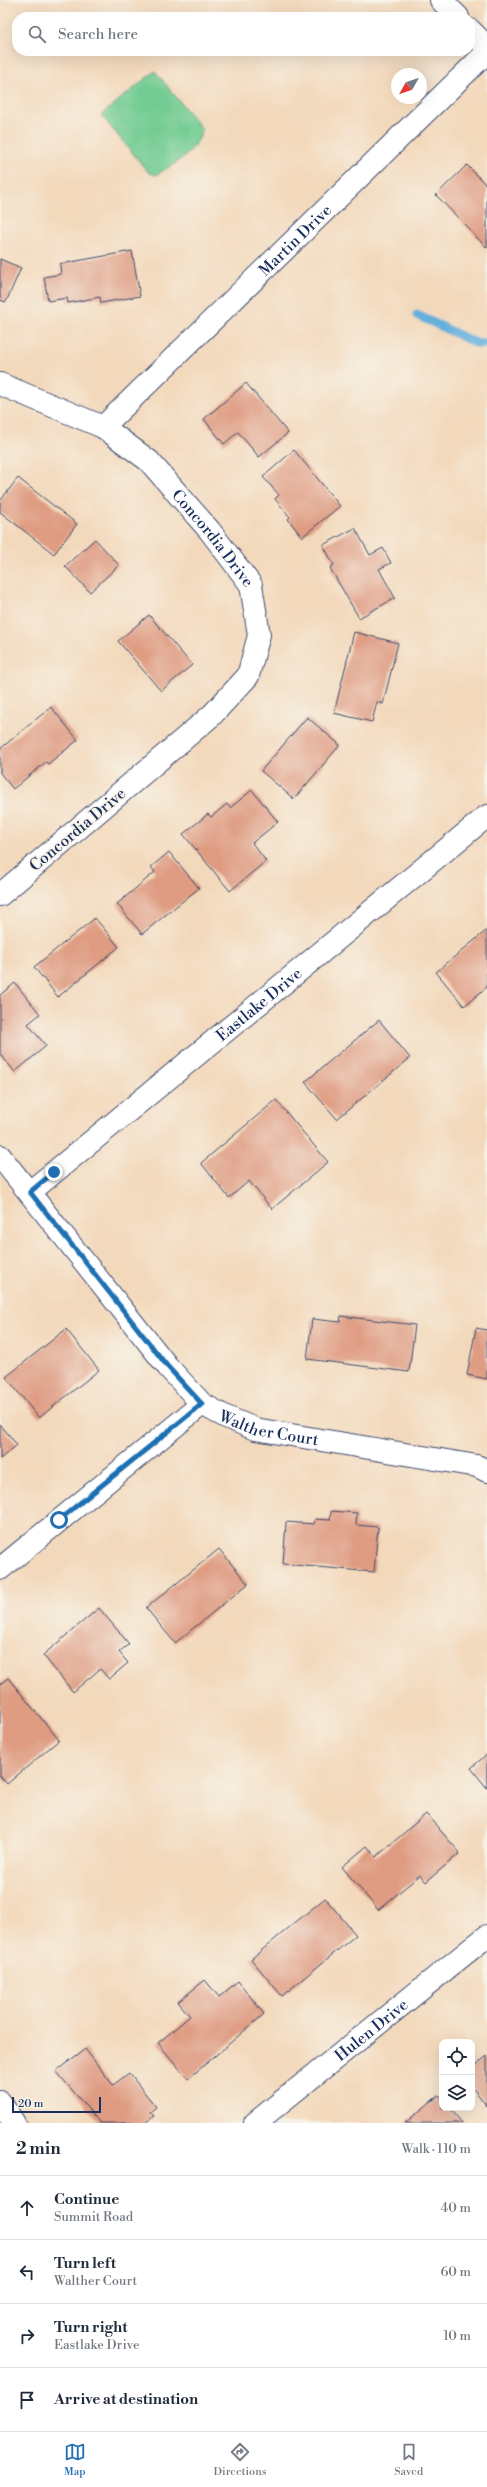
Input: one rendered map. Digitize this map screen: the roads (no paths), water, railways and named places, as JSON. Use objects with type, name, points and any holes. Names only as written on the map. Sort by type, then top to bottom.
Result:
[{"type":"street","points":[[441,0],[453,12]]},
{"type":"street","points":[[475,35],[487,47]]},
{"type":"street","name":"Martin Drive","points":[[103,426],[487,52]]},
{"type":"street","name":"Concordia Drive","points":[[0,384],[103,426],[149,461],[210,531],[251,584],[259,635],[248,676],[212,715],[0,895]]},
{"type":"street","name":"Eastlake Drive","points":[[30,1192],[487,816]]},
{"type":"street","name":"Walther Court","points":[[0,1156],[168,1367],[202,1404],[226,1418],[255,1429],[477,1466],[487,1471]]},
{"type":"street","points":[[0,1569],[202,1404]]},
{"type":"street","name":"Hulen Drive","points":[[255,2123],[487,1936]]},
{"type":"street","points":[[0,2102],[14,2123]]},
{"type":"waterway","points":[[417,315],[478,344],[487,343]]}]
